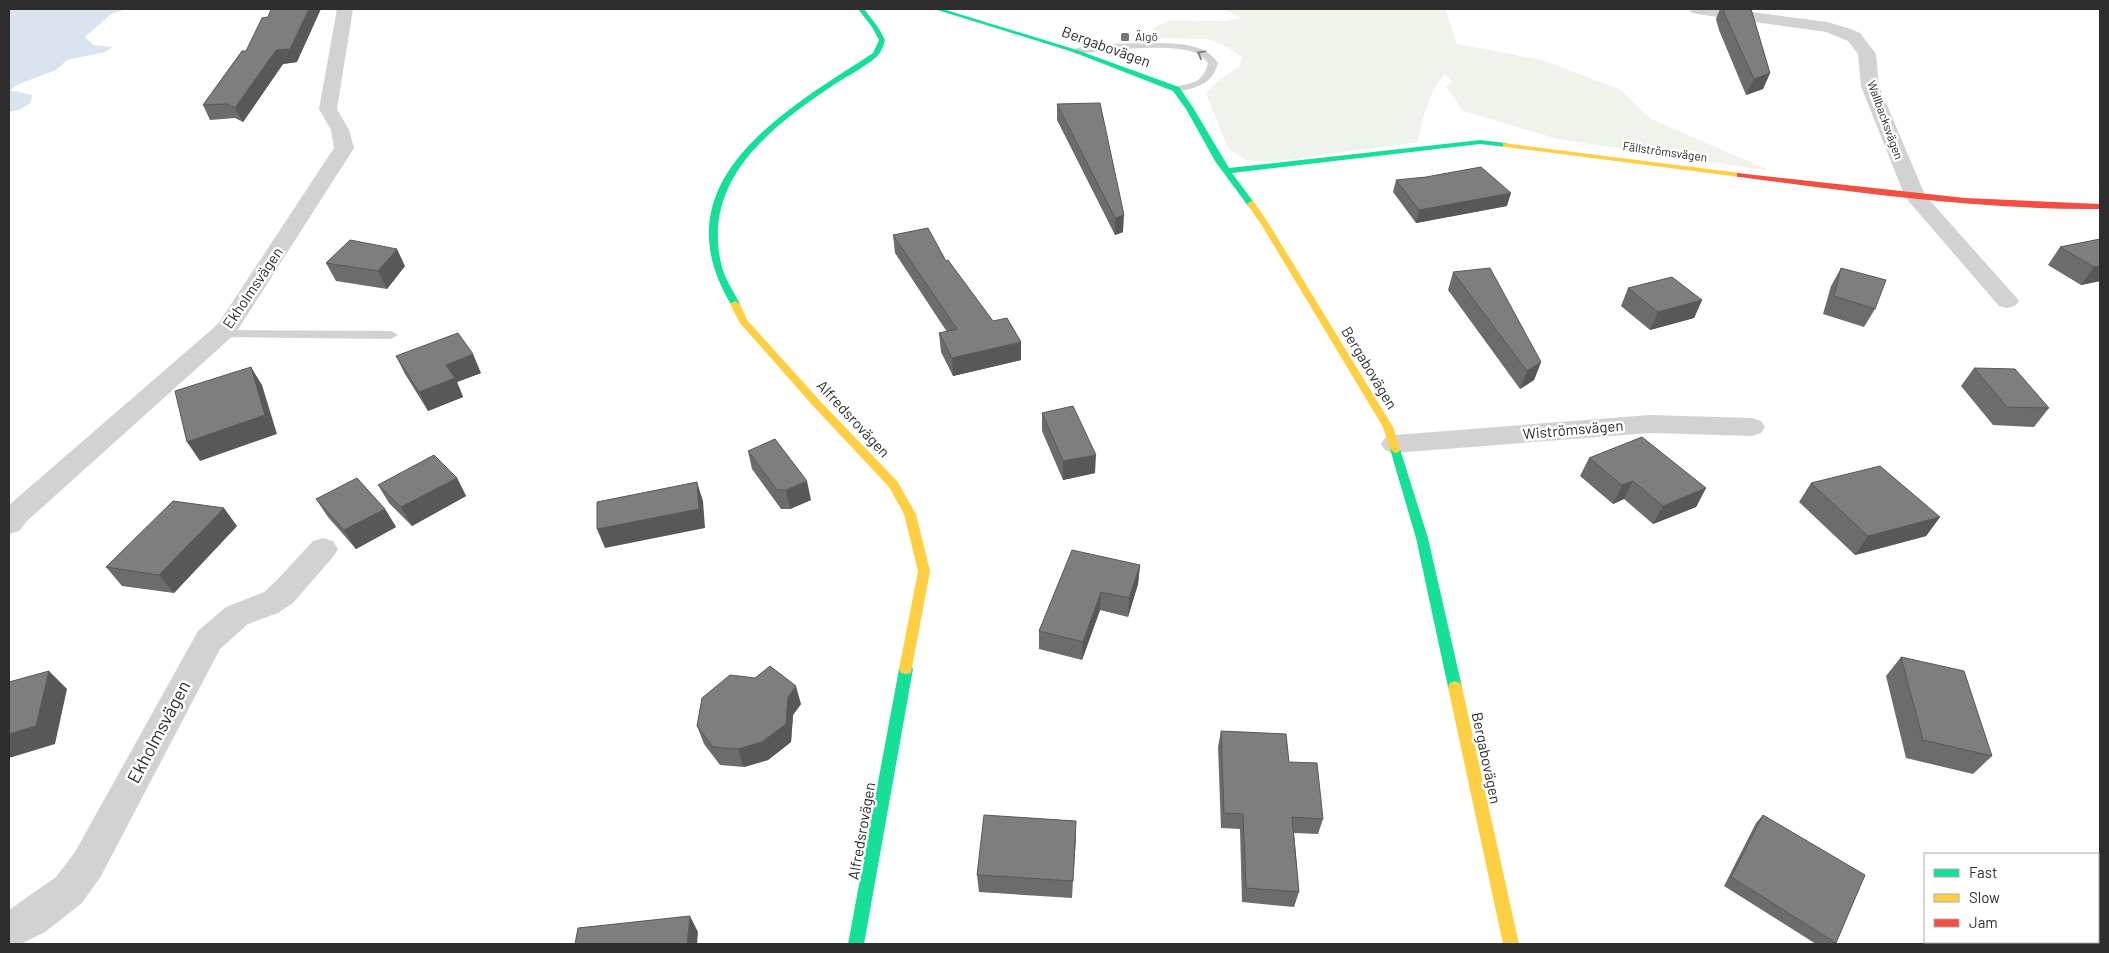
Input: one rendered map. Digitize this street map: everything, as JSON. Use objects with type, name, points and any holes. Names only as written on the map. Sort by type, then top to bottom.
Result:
[{"type":"street","name":"Ekholmsvägen","points":[[9,524],[17,514],[222,334],[237,314],[344,148],[340,130],[328,109],[346,9]]},
{"type":"street","name":"Alfredsrovägen","points":[[856,944],[924,571],[910,514],[893,484],[818,405],[743,321],[716,263],[713,214],[724,183],[740,160],[763,134],[784,117],[876,54],[882,40],[879,29],[861,9]]},
{"type":"street","name":"Bergabovägen","points":[[937,9],[1074,51],[1176,89],[1227,171],[1270,233],[1388,427],[1394,444],[1422,538],[1511,944]]},
{"type":"street","name":"Wallbacksvägen","points":[[1697,9],[1827,27],[1854,37],[1867,54],[1870,86],[1915,197],[2006,301]]},
{"type":"street","name":"Fällströmsvägen","points":[[1227,171],[1480,142],[1915,197],[2061,207],[2100,207]]},
{"type":"street","name":"Wiströmsvägen","points":[[1394,444],[1650,424],[1752,427]]},
{"type":"street","name":"Ekholmsvägen","points":[[9,930],[31,919],[68,890],[88,864],[209,640],[228,621],[242,613],[273,602],[283,593],[310,560],[323,549]]},
{"type":"lane","points":[[1074,51],[1112,48],[1186,47],[1204,53],[1213,62],[1211,74],[1200,85],[1176,89]]},
{"type":"lane","points":[[222,334],[391,335]]},
{"type":"shaded area","points":[[9,9],[127,9],[111,14],[85,37],[93,45],[113,47],[105,52],[67,60],[56,70],[19,84],[10,90],[32,95],[31,103],[19,110],[9,112]]},
{"type":"shaded area","points":[[1223,9],[1445,9],[1457,44],[1542,60],[1619,89],[1651,119],[1771,171],[1558,139],[1463,111],[1446,87],[1452,81],[1445,74],[1430,97],[1418,142],[1272,162],[1245,160],[1228,148],[1206,94],[1219,80],[1240,66],[1242,57],[1227,47],[1208,39],[1144,38],[1156,27],[1170,20],[1226,21],[1242,18]]},
{"type":"building","points":[[271,9],[309,9],[290,49],[276,50],[235,108],[227,104],[203,105],[242,51],[246,51],[262,18],[268,17]]},
{"type":"building","points":[[1723,9],[1751,9],[1770,73],[1754,79]]},
{"type":"building","points":[[1100,103],[1124,215],[1115,218],[1057,104]]},
{"type":"building","points":[[1481,167],[1511,193],[1419,210],[1396,180],[1426,177]]},
{"type":"building","points":[[928,228],[946,261],[948,260],[993,321],[1007,318],[1021,342],[952,358],[939,333],[957,329],[893,235]]},
{"type":"building","points":[[2100,239],[2100,266],[2094,267],[2060,247]]},
{"type":"building","points":[[350,240],[397,249],[378,271],[326,263]]},
{"type":"building","points":[[1490,268],[1541,362],[1527,371],[1453,272]]},
{"type":"building","points":[[1841,268],[1886,280],[1875,309],[1834,296]]},
{"type":"building","points":[[1672,277],[1702,300],[1658,312],[1628,288]]},
{"type":"building","points":[[458,333],[473,354],[446,365],[455,378],[419,392],[396,356]]},
{"type":"building","points":[[251,367],[265,415],[187,442],[175,391]]},
{"type":"building","points":[[1974,368],[2015,369],[2049,408],[2007,407]]},
{"type":"building","points":[[1073,406],[1096,455],[1063,461],[1042,413]]},
{"type":"building","points":[[1642,437],[1706,488],[1663,506],[1633,481],[1622,485],[1589,458]]},
{"type":"building","points":[[775,439],[807,481],[786,490],[777,490],[748,451]]},
{"type":"building","points":[[434,455],[457,478],[401,507],[378,485]]},
{"type":"building","points":[[1880,466],[1940,517],[1868,536],[1811,483]]},
{"type":"building","points":[[357,478],[385,509],[344,530],[316,499]]},
{"type":"building","points":[[697,482],[699,509],[597,529],[597,502]]},
{"type":"building","points":[[173,501],[224,508],[159,575],[106,567]]},
{"type":"building","points":[[1072,550],[1140,565],[1129,598],[1101,592],[1083,642],[1039,631]]},
{"type":"building","points":[[1901,657],[1964,671],[1992,756],[1923,740]]},
{"type":"building","points":[[770,666],[796,686],[788,697],[786,724],[762,742],[738,749],[713,747],[697,726],[702,698],[730,675],[755,678]]},
{"type":"building","points":[[49,671],[36,726],[9,734],[9,682]]},
{"type":"building","points":[[1221,731],[1286,734],[1289,762],[1317,763],[1323,819],[1292,817],[1299,892],[1246,888],[1243,814],[1224,813]]},
{"type":"building","points":[[984,815],[1076,821],[1073,881],[977,875]]},
{"type":"building","points":[[1763,815],[1865,875],[1836,943],[1731,877]]},
{"type":"building","points":[[690,916],[687,944],[575,944],[578,928]]},
{"type":"building","points":[[2100,924],[2100,944],[2015,943],[2099,943]]},
{"type":"traffic: fast","points":[[735,304],[717,267],[714,244],[713,218],[724,186],[739,162],[758,140],[780,120],[828,85],[876,54],[882,40],[861,9]]},
{"type":"traffic: fast","points":[[937,9],[1075,51],[1176,89],[1190,109],[1219,161],[1251,204]]},
{"type":"traffic: fast","points":[[1227,171],[1480,142],[1506,145]]},
{"type":"traffic: fast","points":[[1395,449],[1422,538],[1455,687]]},
{"type":"traffic: fast","points":[[856,944],[906,669]]},
{"type":"traffic: slow","points":[[1506,145],[1740,175]]},
{"type":"traffic: slow","points":[[1251,204],[1388,427],[1395,449]]},
{"type":"traffic: slow","points":[[735,304],[743,321],[818,405],[893,484],[910,514],[924,571],[906,669]]},
{"type":"traffic: slow","points":[[1455,687],[1511,944]]},
{"type":"traffic: jam","points":[[1740,175],[1965,201],[2100,207]]},
{"type":"place","name":"Älgö","points":[[1125,37]]}]
